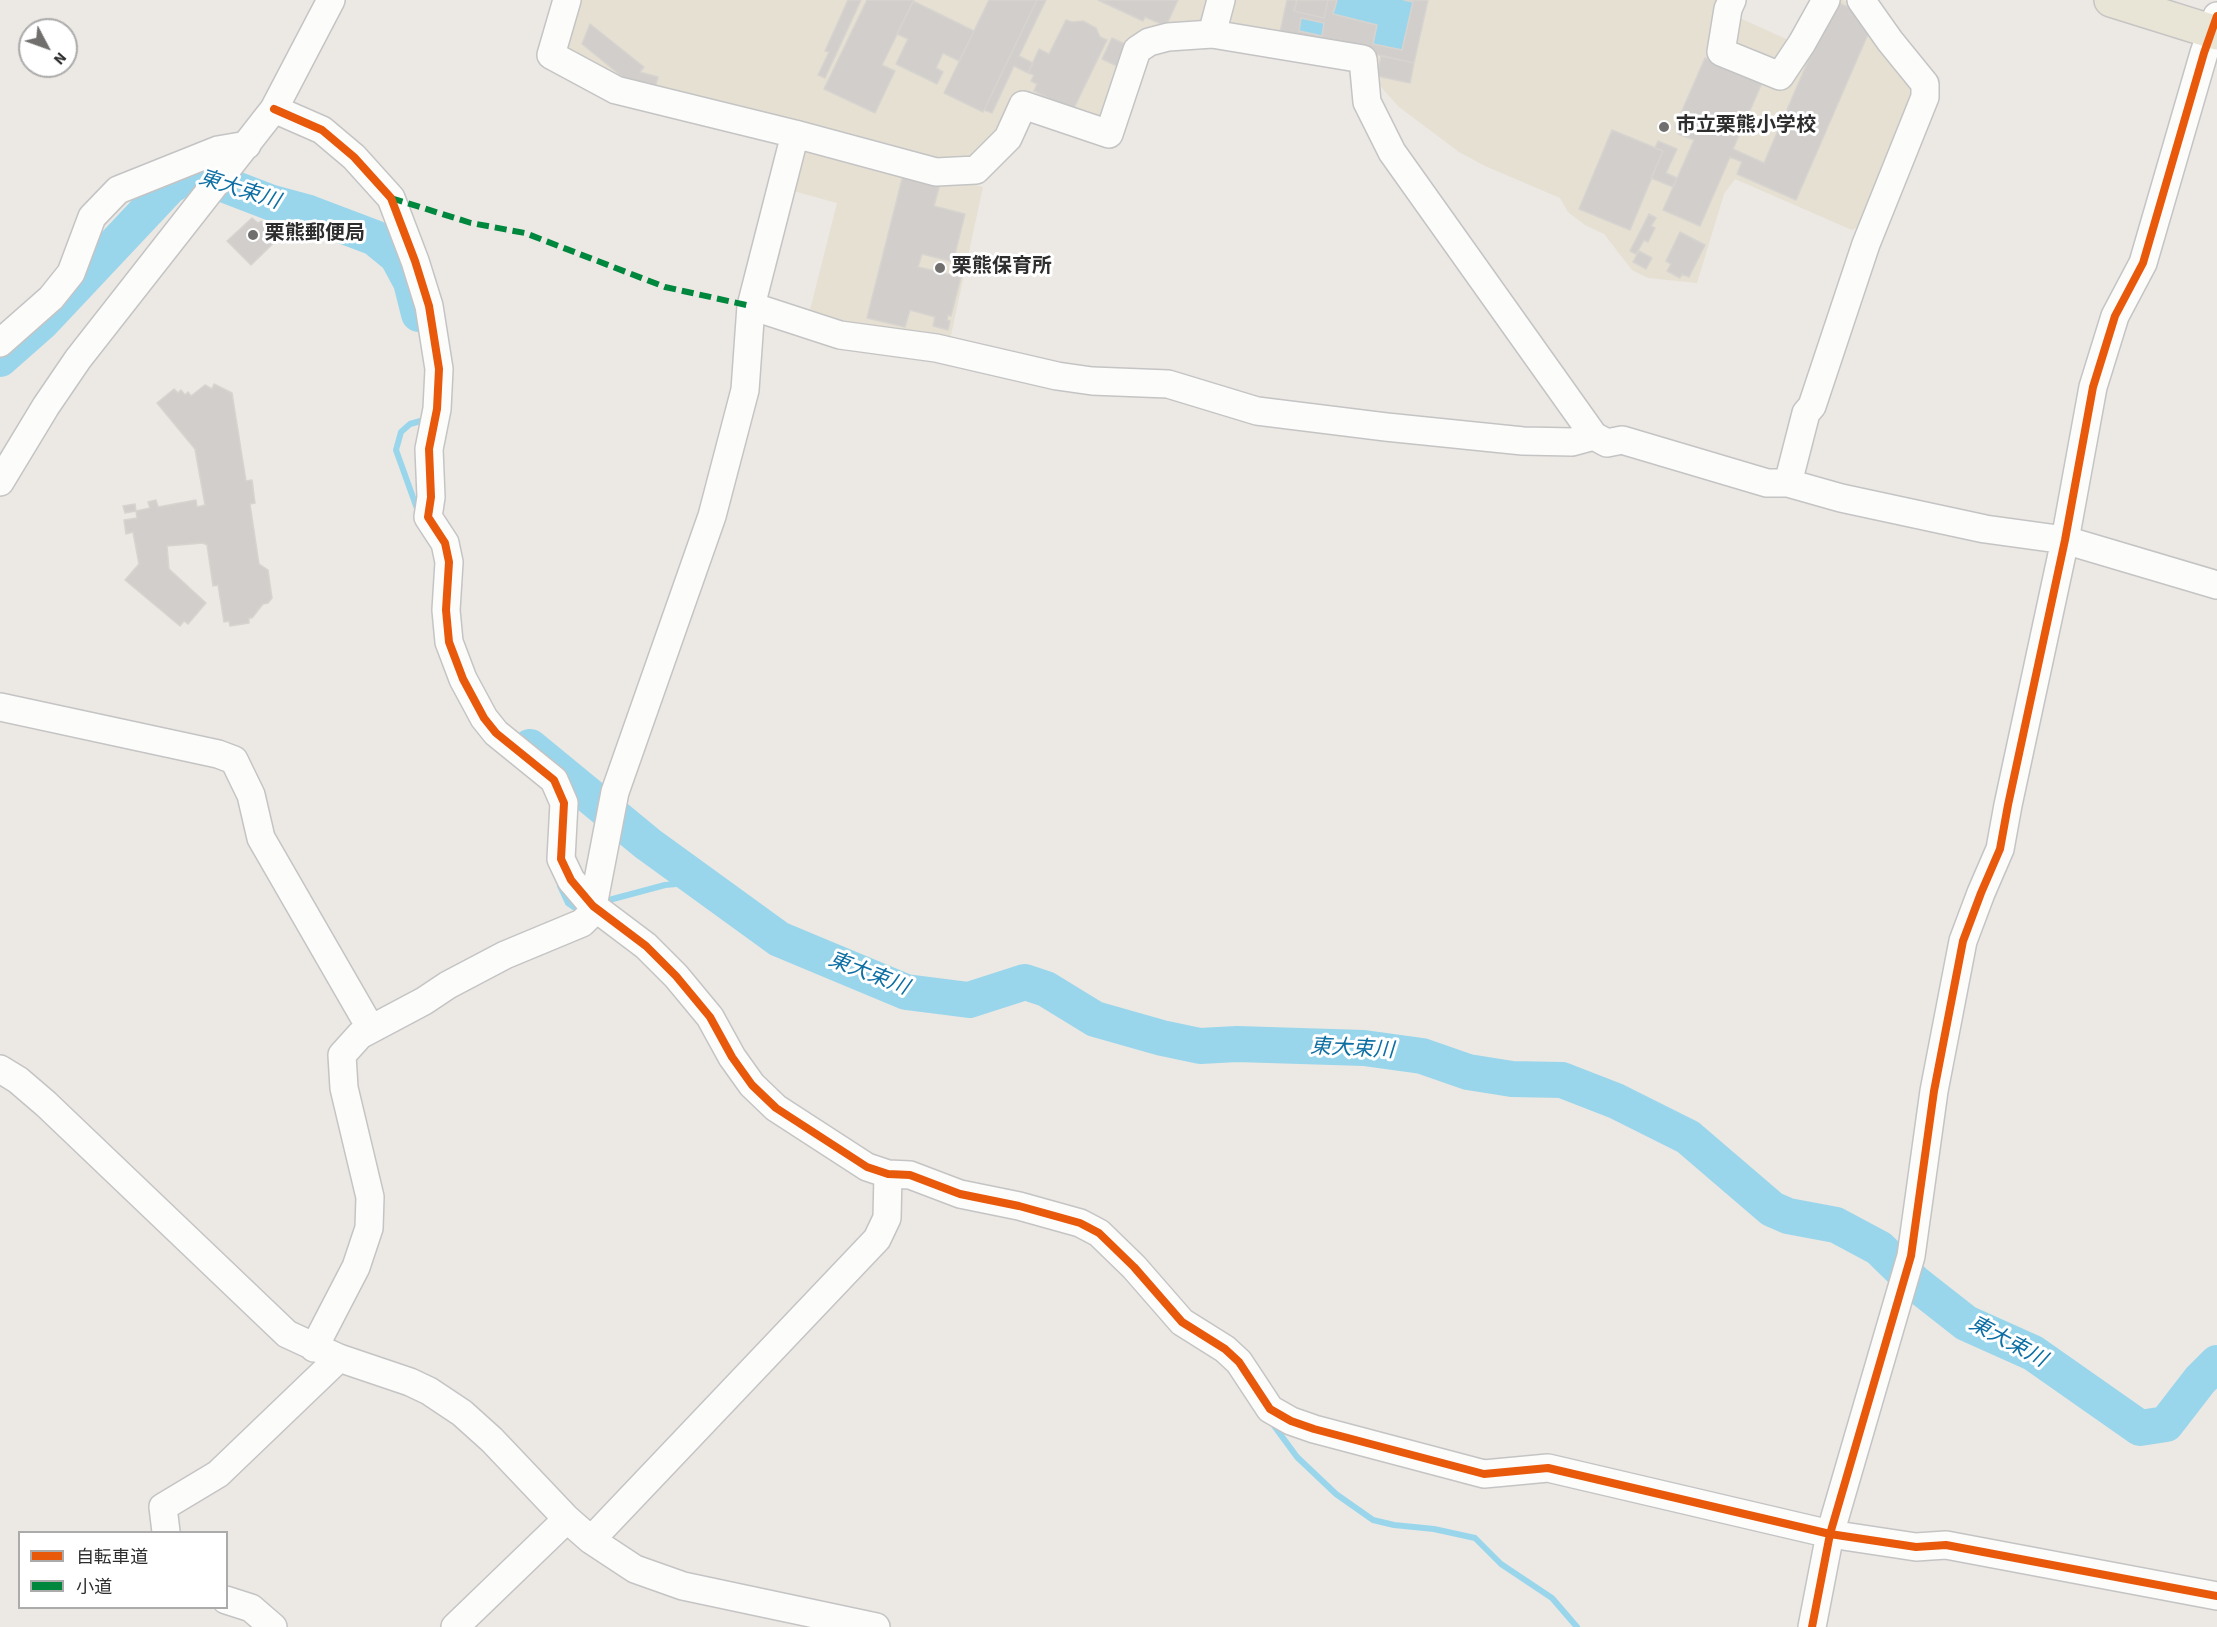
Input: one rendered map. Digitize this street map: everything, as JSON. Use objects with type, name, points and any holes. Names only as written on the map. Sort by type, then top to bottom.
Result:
[{"type":"main road","points":[[2111,0],[2215,27]]},
{"type":"street","points":[[0,482],[46,406],[78,359],[274,109],[331,0]]},
{"type":"street","points":[[567,0],[551,55],[616,90],[795,134],[936,172],[976,170],[1008,138],[1023,105],[1109,134],[1137,50],[1149,42],[1168,37],[1212,34],[1363,59],[1368,102],[1392,152],[1594,436],[1607,443],[1622,440],[1767,483],[1788,483],[1841,498],[1985,529],[2065,540],[2217,585]]},
{"type":"street","points":[[1212,34],[1221,0]]},
{"type":"street","points":[[1732,0],[1728,9],[1721,52],[1780,76],[1826,0]]},
{"type":"street","points":[[1788,483],[1806,413],[1812,406],[1866,244],[1925,97],[1925,84],[1861,0]]},
{"type":"street","points":[[1812,1627],[1830,1534],[1911,1256],[1934,1091],[1963,941],[2000,849],[2065,540],[2093,387],[2115,316],[2143,262],[2215,27]]},
{"type":"street","points":[[274,109],[330,135],[354,157],[391,198],[415,261],[429,306],[439,369],[437,409],[429,449],[430,504],[428,517],[445,543],[449,562],[446,610],[449,642],[463,679],[484,718],[496,733],[554,780],[564,803],[561,859],[571,880],[593,906],[646,946],[676,976],[710,1017],[732,1057],[752,1085],[776,1108],[867,1167],[888,1178],[910,1175],[960,1194],[1019,1206],[1080,1223],[1099,1233],[1134,1267],[1182,1322],[1224,1349],[1239,1362],[1270,1409],[1291,1421],[1314,1429],[1484,1474],[1548,1468],[1830,1534],[1916,1547],[1946,1545],[2217,1596]]},
{"type":"street","points":[[314,1348],[356,1267],[369,1228],[370,1197],[344,1088],[342,1056],[360,1035],[505,955],[582,923],[589,916],[593,906],[615,792],[712,516],[745,390],[750,306],[795,134]]},
{"type":"street","points":[[0,343],[51,298],[71,273],[92,217],[118,190],[218,150],[247,145]]},
{"type":"street","points":[[750,306],[840,335],[936,348],[1080,379],[1168,384],[1257,411],[1386,428],[1523,441],[1572,442],[1594,436]]},
{"type":"street","points":[[0,707],[218,754],[234,760],[251,795],[261,838],[371,1029]]},
{"type":"street","points":[[0,1069],[18,1080],[46,1104],[287,1334],[339,1358],[410,1382],[429,1391],[462,1413],[492,1440],[567,1519],[591,1540],[634,1569],[682,1586],[876,1627]]},
{"type":"street","points":[[591,1540],[877,1239],[887,1218],[888,1178]]},
{"type":"street","points":[[166,1531],[163,1506],[218,1474],[339,1358]]},
{"type":"street","points":[[455,1627],[567,1519]]},
{"type":"street","points":[[228,1601],[251,1608],[273,1627]]},
{"type":"shaded area","points":[[574,0],[1726,0],[1722,10],[1806,48],[1832,0],[1843,0],[1860,7],[1918,84],[1867,223],[1852,230],[1735,179],[1724,194],[1697,283],[1648,278],[1632,270],[1604,234],[1585,225],[1568,212],[1560,198],[1485,166],[1459,152],[1399,107],[1371,76],[1211,20],[1194,20],[1175,29],[1151,34],[1110,116],[1094,123],[1019,98],[977,160],[937,166],[615,84],[557,52]]},
{"type":"shaded area","points":[[799,142],[983,187],[950,340],[848,324],[809,314],[837,203],[786,189]]},
{"type":"water","points":[[1337,0],[1413,2],[1402,50],[1373,44],[1377,25],[1333,14]]},
{"type":"water","points":[[1301,18],[1324,23],[1322,36],[1299,31]]},
{"type":"building","points":[[848,0],[861,0],[825,78],[818,75],[829,52],[825,51]]},
{"type":"building","points":[[867,0],[914,0],[882,65],[895,71],[875,113],[824,89]]},
{"type":"building","points":[[989,0],[1037,0],[983,112],[944,93]]},
{"type":"building","points":[[1037,0],[1046,0],[1019,56],[1033,63],[1028,73],[1014,66],[992,113],[984,110]]},
{"type":"building","points":[[1098,0],[1178,0],[1166,26],[1145,17],[1143,21]]},
{"type":"building","points":[[1287,0],[1297,0],[1294,11],[1324,18],[1328,0],[1337,0],[1333,14],[1377,25],[1373,44],[1402,50],[1413,2],[1404,0],[1428,0],[1414,63],[1280,32]],"holes":[[[1301,18],[1324,23],[1322,36],[1299,31]]]},
{"type":"building","points":[[1297,0],[1328,0],[1324,18],[1294,11]]},
{"type":"building","points":[[913,1],[974,31],[959,61],[943,53],[936,68],[943,72],[937,84],[896,64],[908,39],[897,34]]},
{"type":"building","points":[[1834,1],[1862,13],[1872,25],[1796,200],[1737,174],[1742,162],[1730,157],[1700,226],[1663,210],[1694,140],[1678,134],[1675,127],[1705,58],[1762,83],[1733,149],[1764,163]]},
{"type":"building","points":[[1066,20],[1083,21],[1096,28],[1100,37],[1107,40],[1073,110],[1034,91],[1037,84],[1031,81],[1034,75],[1028,73],[1039,49],[1049,54]]},
{"type":"building","points":[[590,24],[644,67],[640,72],[658,77],[655,87],[633,80],[630,83],[582,44]]},
{"type":"building","points":[[1112,38],[1129,46],[1119,67],[1102,59]]},
{"type":"building","points":[[1381,56],[1414,63],[1410,83],[1377,76]]},
{"type":"building","points":[[1612,130],[1663,151],[1630,230],[1579,209]]},
{"type":"building","points":[[1658,141],[1677,149],[1666,173],[1677,178],[1673,187],[1651,178],[1663,151],[1655,148]]},
{"type":"building","points":[[904,171],[941,180],[934,206],[965,214],[953,262],[922,254],[918,267],[961,277],[951,316],[948,315],[947,320],[950,321],[948,330],[933,326],[935,317],[910,310],[905,327],[867,318]]},
{"type":"building","points":[[1649,214],[1656,218],[1651,226],[1655,228],[1648,242],[1644,240],[1636,254],[1630,251]]},
{"type":"building","points":[[252,218],[258,223],[261,221],[270,231],[278,224],[285,232],[251,265],[227,241]]},
{"type":"building","points":[[1680,232],[1705,245],[1689,277],[1682,274],[1680,278],[1667,271],[1671,264],[1666,261]]},
{"type":"building","points":[[1639,251],[1652,258],[1646,269],[1633,262]]},
{"type":"building","points":[[214,384],[232,393],[246,481],[252,480],[255,503],[250,504],[259,564],[268,570],[272,598],[268,603],[263,604],[252,618],[249,618],[249,623],[230,626],[229,621],[224,622],[218,585],[213,586],[207,545],[203,543],[167,546],[169,569],[206,603],[188,624],[184,621],[180,626],[125,580],[139,564],[133,532],[126,534],[124,520],[137,518],[136,511],[150,508],[148,502],[156,500],[158,507],[196,500],[197,507],[205,505],[195,449],[157,403],[174,389],[178,393],[181,390],[185,395],[188,392],[191,396],[205,385],[212,389]]},
{"type":"building","points":[[135,504],[136,511],[125,513],[123,506]]},
{"type":"waterway","name":"東大束川","points":[[0,359],[42,322],[170,186],[194,173],[272,203],[309,213],[375,238],[397,256],[411,282],[419,314]]},
{"type":"waterway","points":[[419,514],[396,450],[401,432],[410,424],[424,420]]},
{"type":"waterway","name":"東大束川","points":[[530,747],[648,844],[779,939],[906,992],[969,1000],[1025,982],[1046,989],[1095,1019],[1200,1046],[1237,1044],[1364,1048],[1422,1056],[1468,1072],[1512,1079],[1562,1080],[1616,1101],[1688,1137],[1772,1209],[1788,1216],[1836,1225],[1879,1248],[1915,1283],[1966,1323],[2033,1353],[2140,1428],[2166,1424],[2200,1380],[2217,1363]]},
{"type":"waterway","points":[[609,900],[665,885],[700,882]]},
{"type":"waterway","points":[[560,886],[568,903],[578,910]]},
{"type":"waterway","points":[[1272,1423],[1297,1457],[1336,1494],[1373,1520],[1475,1538],[1501,1564],[1552,1598],[1577,1627]]},
{"type":"marked path","points":[[391,198],[471,223],[525,233],[665,287],[751,306]]},
{"type":"cycle path","points":[[1812,1627],[1830,1534],[1911,1256],[1934,1091],[1963,941],[2000,849],[2065,540],[2093,387],[2115,316],[2143,263],[2204,53],[2217,16]]},
{"type":"cycle path","points":[[274,109],[322,130],[354,157],[391,198],[415,261],[429,306],[439,369],[437,409],[429,449],[431,497],[428,517],[445,543],[449,562],[446,610],[449,642],[463,679],[484,718],[496,733],[554,780],[564,803],[561,859],[571,880],[593,906],[646,946],[676,976],[710,1017],[732,1057],[752,1085],[776,1108],[867,1167],[888,1174],[910,1175],[960,1194],[1019,1206],[1080,1223],[1099,1233],[1134,1267],[1182,1322],[1225,1349],[1239,1362],[1270,1409],[1291,1421],[1314,1429],[1484,1474],[1548,1468],[1830,1534],[1916,1547],[1946,1545],[2217,1596]]},
{"type":"place","name":"市立栗熊小学校","points":[[1664,127]]},
{"type":"place","name":"栗熊郵便局","points":[[253,235]]},
{"type":"place","name":"栗熊保育所","points":[[940,268]]}]
